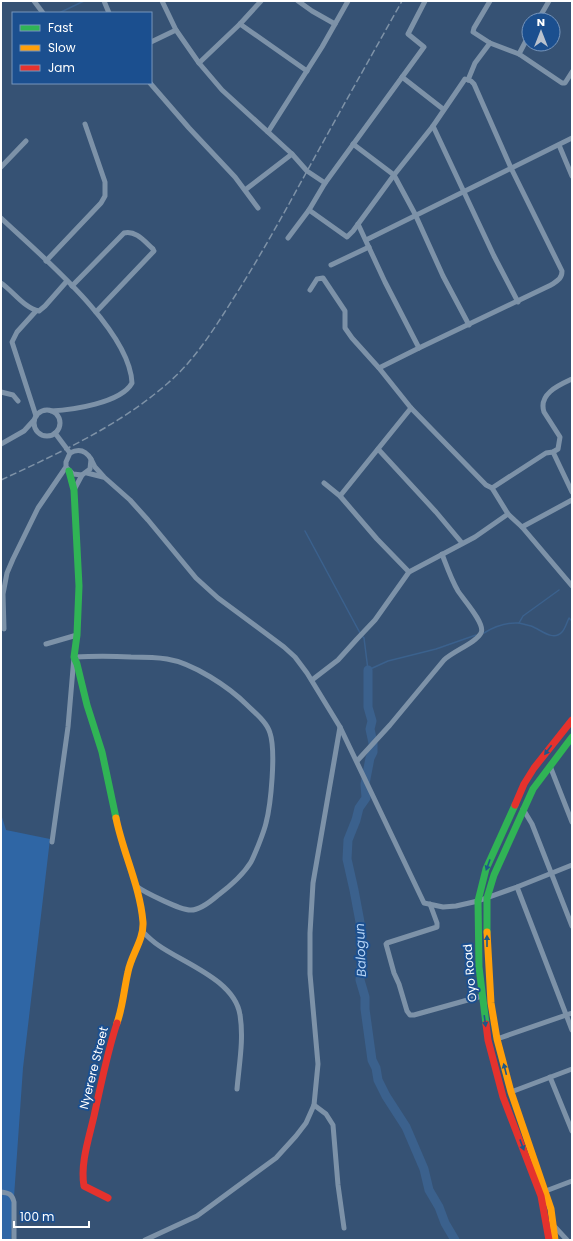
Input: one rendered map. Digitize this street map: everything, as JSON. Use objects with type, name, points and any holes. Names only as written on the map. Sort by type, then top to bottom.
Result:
[{"type":"main road","points":[[68,469],[74,490],[79,586],[77,635],[74,657],[81,677],[87,706],[102,752],[118,829],[136,886],[143,923],[142,931]]},
{"type":"main road","name":"Oyo Road","points":[[555,1240],[551,1209],[542,1192],[500,1088],[488,1040],[478,949],[478,901],[486,869],[524,784],[534,768],[572,720]]},
{"type":"main road","name":"Oyo Road","points":[[549,1240],[542,1192],[511,1092],[497,1039],[491,1003],[487,947],[487,898],[494,875],[522,809],[533,789],[572,737]]},
{"type":"main road","name":"Nyerere Street","points":[[108,1198],[84,1186],[82,1176],[87,1144],[100,1088],[113,1036],[121,1012],[128,970],[142,931]]},
{"type":"street","points":[[34,1],[42,12]]},
{"type":"street","points":[[104,1],[109,12]]},
{"type":"street","points":[[162,1],[176,30],[199,63],[222,90],[292,154],[307,171],[325,183]]},
{"type":"street","points":[[199,63],[240,24],[261,1]]},
{"type":"street","points":[[298,1],[335,24]]},
{"type":"street","points":[[268,132],[307,71],[348,1]]},
{"type":"street","points":[[288,238],[309,210],[325,183],[352,144],[424,47],[408,34],[425,1]]},
{"type":"street","points":[[490,1],[473,32],[490,43],[519,54],[562,83],[565,83],[572,72]]},
{"type":"street","points":[[543,12],[549,1]]},
{"type":"street","points":[[240,24],[307,71]]},
{"type":"street","points":[[152,42],[176,30]]},
{"type":"street","points":[[468,80],[475,63],[490,43]]},
{"type":"street","points":[[519,54],[521,50]]},
{"type":"street","points":[[402,77],[443,109]]},
{"type":"street","points":[[309,210],[347,237],[433,126],[443,109],[465,79],[468,80]]},
{"type":"street","points":[[379,368],[518,302],[559,280],[562,274],[562,271],[511,168],[475,86],[468,80]]},
{"type":"street","points":[[151,84],[189,128],[235,177],[258,208]]},
{"type":"street","points":[[46,261],[105,196],[105,182],[85,124]]},
{"type":"street","points":[[433,126],[494,256],[518,302]]},
{"type":"street","points":[[366,240],[415,214],[464,192],[572,138]]},
{"type":"street","points":[[1,167],[26,141]]},
{"type":"street","points":[[352,144],[394,175],[415,214],[443,276],[469,325]]},
{"type":"street","points":[[559,145],[572,176]]},
{"type":"street","points":[[245,190],[292,154]]},
{"type":"street","points":[[1,218],[72,286],[105,323],[124,353],[132,383],[125,391],[114,397],[85,407],[42,412],[24,431],[1,444]]},
{"type":"street","points":[[358,224],[385,282],[419,348]]},
{"type":"street","points":[[72,286],[124,233],[127,232],[135,234],[153,249],[154,251],[96,312]]},
{"type":"street","points":[[331,265],[369,247]]},
{"type":"street","points":[[310,290],[317,279],[323,278],[345,312],[345,328],[352,338],[412,408],[486,485],[492,488],[508,514],[522,527],[572,586]]},
{"type":"street","points":[[37,431],[34,425],[36,417],[12,342],[17,332],[36,311],[41,310],[45,306],[67,281]]},
{"type":"street","points":[[1,283],[36,311]]},
{"type":"street","points":[[492,488],[546,453],[553,452],[558,449],[560,437],[542,408],[543,402],[551,390],[572,378]]},
{"type":"street","points":[[1,392],[13,395],[18,400]]},
{"type":"street","points":[[340,496],[412,408]]},
{"type":"street","points":[[24,431],[37,431],[46,436],[56,433],[60,421],[69,410]]},
{"type":"street","points":[[52,411],[57,415],[60,421]]},
{"type":"street","points":[[56,433],[70,453]]},
{"type":"street","points":[[378,449],[436,512],[462,544]]},
{"type":"street","points":[[104,477],[85,474],[72,474],[68,469],[66,462],[70,453],[80,450],[85,452],[95,467],[130,500],[196,578],[218,598],[284,647],[295,657],[312,680],[340,727],[424,903],[443,907],[456,906],[478,901],[572,865]]},
{"type":"street","points":[[553,452],[572,492]]},
{"type":"street","points":[[74,490],[91,464],[91,459]]},
{"type":"street","points":[[4,629],[3,594],[7,573],[38,508],[68,469]]},
{"type":"street","points":[[324,483],[340,496],[377,539],[409,572]]},
{"type":"street","points":[[522,527],[572,500]]},
{"type":"street","points":[[312,680],[338,660],[367,629],[409,572],[475,537],[508,514]]},
{"type":"street","points":[[357,761],[444,660],[479,635],[482,628],[458,590],[450,575],[442,554]]},
{"type":"street","points":[[46,644],[77,635]]},
{"type":"street","points":[[52,842],[68,727],[74,657],[97,656],[169,659],[184,664],[217,681],[236,693],[270,732],[272,742],[272,774],[267,819],[253,857],[247,868],[220,895],[198,909],[190,911],[179,908],[136,886]]},
{"type":"street","points":[[145,1240],[197,1216],[276,1158],[306,1123],[314,1105],[318,1064],[310,974],[310,933],[313,883],[340,727]]},
{"type":"street","points":[[550,765],[572,822]]},
{"type":"street","points":[[522,809],[532,824],[572,926]]},
{"type":"street","points":[[517,887],[572,1030]]},
{"type":"street","points":[[430,904],[437,923],[436,927],[386,944],[407,1011],[414,1015],[482,996]]},
{"type":"street","points":[[142,931],[158,945],[211,976],[234,999],[240,1013],[242,1029],[237,1089]]},
{"type":"street","points":[[497,1039],[572,1013]]},
{"type":"street","points":[[511,1092],[572,1069]]},
{"type":"street","points":[[550,1077],[572,1131]]},
{"type":"street","points":[[314,1105],[326,1114],[333,1125],[338,1185],[344,1228]]},
{"type":"street","points":[[542,1192],[572,1182]]},
{"type":"street","points":[[1,1192],[9,1193],[14,1202],[14,1240]]},
{"type":"street","points":[[554,1226],[567,1240]]},
{"type":"shaded area","points":[[1,814],[6,830],[50,839],[23,1068],[11,1240],[1,1240]]},
{"type":"waterway","points":[[61,12],[84,1]]},
{"type":"waterway","points":[[305,531],[360,633]]},
{"type":"waterway","points":[[519,623],[523,616],[559,590]]},
{"type":"waterway","points":[[484,633],[500,625],[519,623],[531,626],[546,634],[555,636],[563,631],[569,618],[572,621]]},
{"type":"waterway","points":[[362,636],[364,638],[368,670],[388,661],[436,649],[476,635]]},
{"type":"waterway","name":"Balogun","points":[[368,670],[368,707],[372,721],[370,729],[373,752],[370,758],[365,784],[366,798],[359,808],[348,840],[347,859],[360,922],[362,957],[360,980],[365,997],[365,1009],[372,1060],[376,1068],[378,1080],[386,1096],[406,1127],[424,1169],[429,1190],[455,1240]]},
{"type":"railway","points":[[1,480],[88,438],[129,412],[178,374],[204,344],[262,252],[402,1]]},
{"type":"traffic: fast","points":[[69,471],[74,490],[79,586],[77,635],[74,657],[102,752],[116,818]]},
{"type":"traffic: fast","points":[[487,932],[487,898],[494,875],[533,789],[572,737]]},
{"type":"traffic: fast","points":[[486,1024],[479,967],[478,901],[486,869],[515,805]]},
{"type":"traffic: slow","points":[[116,818],[135,883],[143,922],[142,935],[130,966],[117,1023]]},
{"type":"traffic: slow","points":[[487,932],[491,1003],[497,1039],[511,1092],[551,1209],[555,1240]]},
{"type":"traffic: jam","points":[[515,805],[524,784],[534,768],[572,720]]},
{"type":"traffic: jam","points":[[108,1198],[84,1186],[83,1169],[104,1069],[117,1023]]},
{"type":"traffic: jam","points":[[486,1024],[488,1040],[503,1097],[541,1196],[549,1240]]}]
